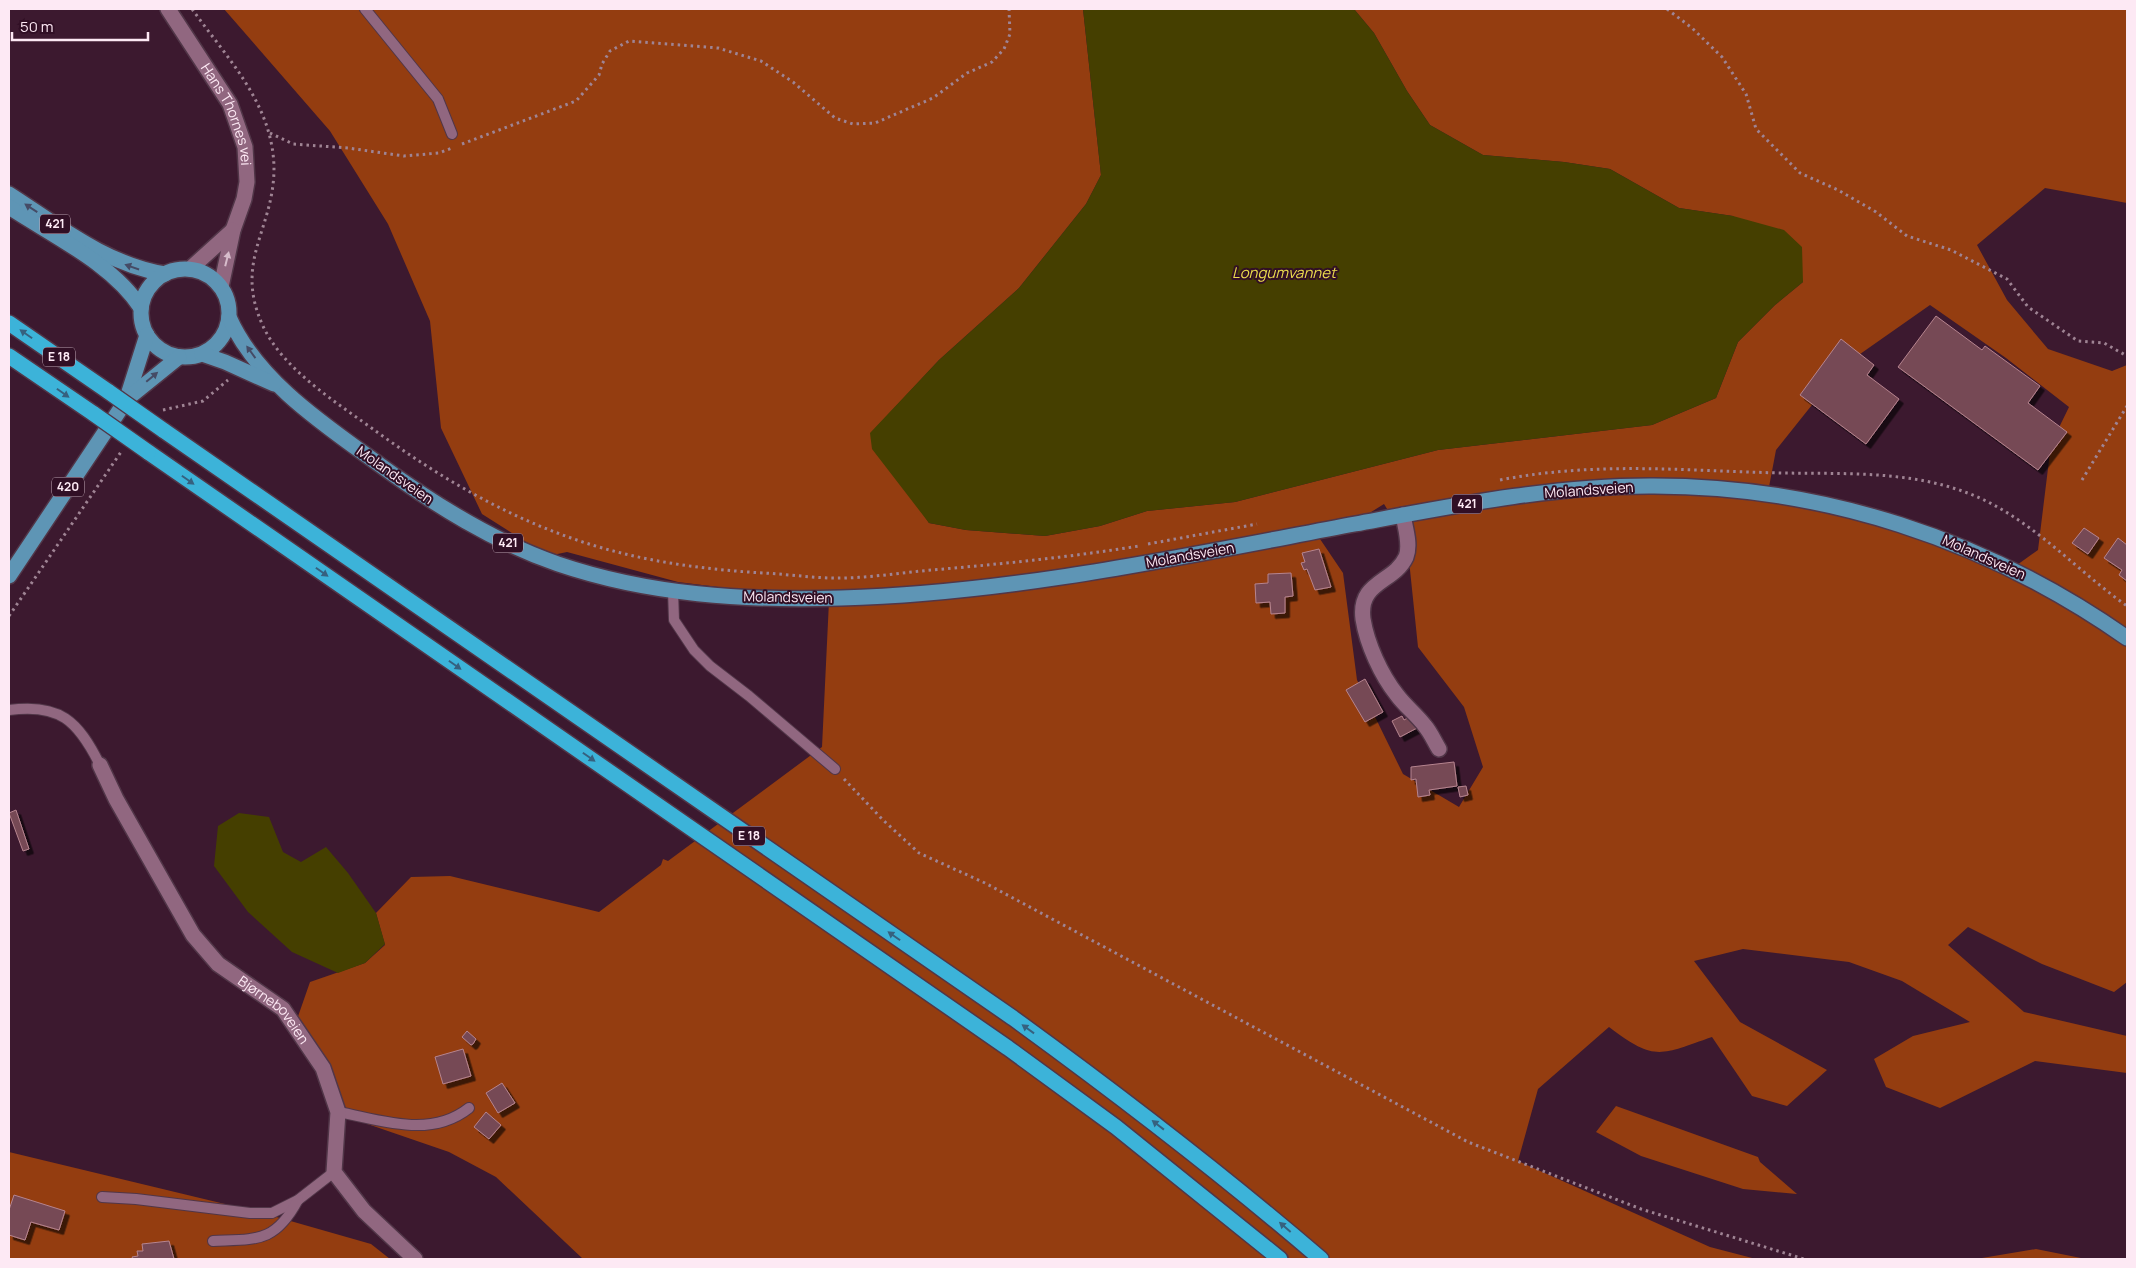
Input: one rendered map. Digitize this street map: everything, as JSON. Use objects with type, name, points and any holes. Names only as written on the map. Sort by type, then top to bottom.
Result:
[{"type":"highway","name":"E 18","points":[[9,322],[1100,1080],[1193,1152],[1322,1259]]},
{"type":"highway","name":"E 18","points":[[9,356],[1008,1048],[1116,1127],[1280,1259]]},
{"type":"main road","name":"421","points":[[9,194],[101,254],[138,270],[165,274],[177,270],[190,269]]},
{"type":"main road","name":"421","points":[[9,207],[111,274],[127,289],[141,308],[143,327],[147,335]]},
{"type":"main road","points":[[190,269],[204,273],[221,287]]},
{"type":"main road","points":[[141,308],[151,285],[165,274]]},
{"type":"main road","name":"421","points":[[221,287],[228,301],[229,317]]},
{"type":"main road","points":[[202,354],[221,340],[229,317]]},
{"type":"main road","name":"Molandsveien","points":[[229,317],[234,328],[275,384]]},
{"type":"main road","points":[[147,335],[161,350],[179,357]]},
{"type":"main road","name":"420","points":[[9,576],[127,399],[147,335]]},
{"type":"main road","name":"421","points":[[179,357],[202,354]]},
{"type":"main road","name":"Molandsveien","points":[[202,354],[275,384],[416,491],[485,531],[558,564],[632,584],[673,591],[710,596],[782,599],[901,596],[964,590],[1165,559],[1403,515],[1550,492],[1646,486],[1734,490],[1806,500],[1888,520],[1959,544],[2052,589],[2127,638]]},
{"type":"main road","name":"420","points":[[127,399],[179,357]]},
{"type":"street","name":"Hans Thornes vei","points":[[168,9],[230,104],[242,132],[245,147],[247,182],[238,219],[233,230],[221,287]]},
{"type":"street","name":"Hans Thornes vei","points":[[190,269],[233,230]]},
{"type":"street","points":[[1403,515],[1408,545],[1406,557],[1398,567],[1368,592],[1363,605],[1363,618],[1368,638],[1383,674],[1396,695],[1426,727],[1439,749]]},
{"type":"street","name":"Bjørneboveien","points":[[100,765],[116,799],[193,935],[218,964],[283,1009],[323,1068],[338,1112],[334,1172]]},
{"type":"street","points":[[334,1172],[364,1211],[415,1259]]},
{"type":"lane","points":[[365,9],[438,99],[452,134]]},
{"type":"lane","points":[[673,591],[674,620],[694,650],[710,666],[763,707],[835,769]]},
{"type":"lane","points":[[9,710],[35,708],[60,714],[83,734],[100,765]]},
{"type":"lane","points":[[338,1112],[379,1123],[418,1126],[447,1120],[469,1108]]},
{"type":"lane","points":[[102,1197],[136,1199],[250,1214],[272,1212],[298,1200],[334,1172]]},
{"type":"lane","points":[[213,1241],[260,1238],[276,1230],[288,1219],[298,1200]]},
{"type":"path","points":[[192,9],[244,79],[260,107],[269,133],[274,168],[273,186],[269,207],[255,251],[252,289],[256,309],[270,340],[278,351],[304,375],[417,461],[466,491],[518,517],[572,539],[629,556],[674,564],[788,574]]},
{"type":"path","points":[[269,133],[293,144],[348,148],[404,156],[439,153],[501,127],[576,101],[600,75],[602,64],[610,51],[629,41],[718,48],[761,61],[793,82],[836,118],[853,124],[875,123],[934,98],[967,73],[992,62],[1004,49],[1010,34],[1009,9]]},
{"type":"path","points":[[1667,9],[1692,28],[1722,57],[1746,94],[1756,129],[1800,173],[1838,190],[1876,212],[1907,236],[1951,250],[2006,279],[2028,307],[2078,341],[2104,343],[2127,356]]},
{"type":"path","points":[[159,412],[203,401],[232,376]]},
{"type":"path","points":[[2082,480],[2127,406]]},
{"type":"path","points":[[9,616],[122,451]]},
{"type":"path","points":[[835,769],[883,820],[919,853],[985,883],[1468,1142],[1641,1209],[1804,1259]]},
{"type":"shaded area","points":[[224,9],[1083,9],[1101,175],[1086,204],[1019,288],[939,360],[871,433],[929,523],[966,530],[1045,536],[1100,526],[1147,511],[1235,502],[1438,450],[1652,425],[1716,398],[1738,342],[1775,305],[1803,282],[1733,216],[1679,208],[1610,169],[1564,162],[1483,155],[1430,125],[1407,91],[1374,33],[1354,9],[2127,9],[2127,203],[2045,188],[1977,245],[2007,300],[2048,349],[2112,371],[2127,365],[2127,982],[2114,992],[2042,964],[1968,927],[1948,945],[2024,1012],[2127,1036],[2127,1073],[2035,1061],[1940,1108],[1886,1087],[1874,1059],[1913,1036],[1970,1022],[1902,981],[1849,962],[1743,949],[1694,961],[1740,1022],[1827,1070],[1787,1106],[1752,1096],[1712,1037],[1680,1048],[1658,1052],[1637,1046],[1609,1027],[1538,1089],[1518,1161],[1710,1247],[1756,1259],[583,1259],[496,1177],[449,1152],[350,1118],[294,1028],[310,982],[365,963],[385,945],[376,913],[411,877],[450,876],[599,912],[661,865],[663,859],[668,861],[822,747],[829,601],[678,582],[567,552],[548,556],[482,514],[441,428],[430,321],[388,224],[330,131]],"holes":[[[1930,305],[2006,358],[2069,407],[2051,444],[2038,550],[2010,570],[1769,487],[1776,450],[1843,366]],[[1384,504],[1407,541],[1418,647],[1464,707],[1483,767],[1459,807],[1403,774],[1357,680],[1343,573],[1320,539],[1339,532]]]},
{"type":"shaded area","points":[[1616,1106],[1758,1157],[1760,1162],[1797,1194],[1743,1189],[1641,1156],[1596,1132]]},
{"type":"shaded area","points":[[9,1152],[266,1214],[371,1244],[390,1259],[9,1259]]},
{"type":"shaded area","points":[[2036,1249],[2086,1259],[1981,1259],[1982,1258]]},
{"type":"water","name":"Longumvannet","points":[[1083,9],[1354,9],[1374,33],[1407,91],[1430,125],[1483,155],[1564,162],[1610,169],[1679,208],[1733,216],[1784,230],[1802,247],[1803,282],[1775,305],[1738,342],[1716,398],[1652,425],[1438,450],[1235,502],[1147,511],[1100,526],[1045,536],[966,530],[929,523],[872,449],[870,433],[939,360],[1019,288],[1086,204],[1101,175]]},
{"type":"water","points":[[239,813],[269,817],[283,852],[301,862],[326,847],[348,873],[376,913],[385,944],[365,963],[338,973],[292,952],[248,912],[214,866],[218,826]]},
{"type":"building","points":[[1936,316],[1982,350],[1985,346],[2040,386],[2028,403],[2067,432],[2038,470],[1898,367]]},
{"type":"building","points":[[1841,339],[1874,365],[1867,375],[1899,399],[1866,444],[1800,395]]},
{"type":"building","points":[[2084,528],[2099,538],[2088,554],[2072,543]]},
{"type":"building","points":[[2118,538],[2127,545],[2127,581],[2119,575],[2122,570],[2104,558]]},
{"type":"building","points":[[1319,549],[1331,587],[1315,590],[1307,569],[1304,570],[1301,563],[1305,562],[1302,553]]},
{"type":"building","points":[[1291,573],[1293,596],[1285,597],[1285,613],[1271,614],[1270,602],[1256,603],[1255,584],[1268,583],[1268,574]]},
{"type":"building","points":[[1365,679],[1383,712],[1365,722],[1346,690]]},
{"type":"building","points":[[1402,716],[1404,720],[1411,716],[1417,728],[1400,737],[1392,721]]},
{"type":"building","points":[[1454,762],[1457,786],[1429,790],[1430,795],[1418,797],[1416,779],[1411,780],[1411,767]]},
{"type":"building","points":[[1466,786],[1468,795],[1460,797],[1458,787]]},
{"type":"building","points":[[16,810],[29,849],[23,851],[9,813]]},
{"type":"building","points":[[467,1031],[476,1039],[471,1045],[462,1037]]},
{"type":"building","points":[[463,1049],[471,1076],[443,1084],[435,1057]]},
{"type":"building","points":[[502,1083],[515,1103],[498,1113],[486,1093]]},
{"type":"building","points":[[486,1112],[501,1125],[489,1139],[474,1127]]},
{"type":"building","points":[[14,1195],[65,1211],[59,1230],[31,1222],[25,1240],[9,1235],[9,1210]]},
{"type":"building","points":[[169,1241],[174,1259],[133,1259],[132,1257],[138,1256],[137,1251],[143,1251],[142,1244]]}]
